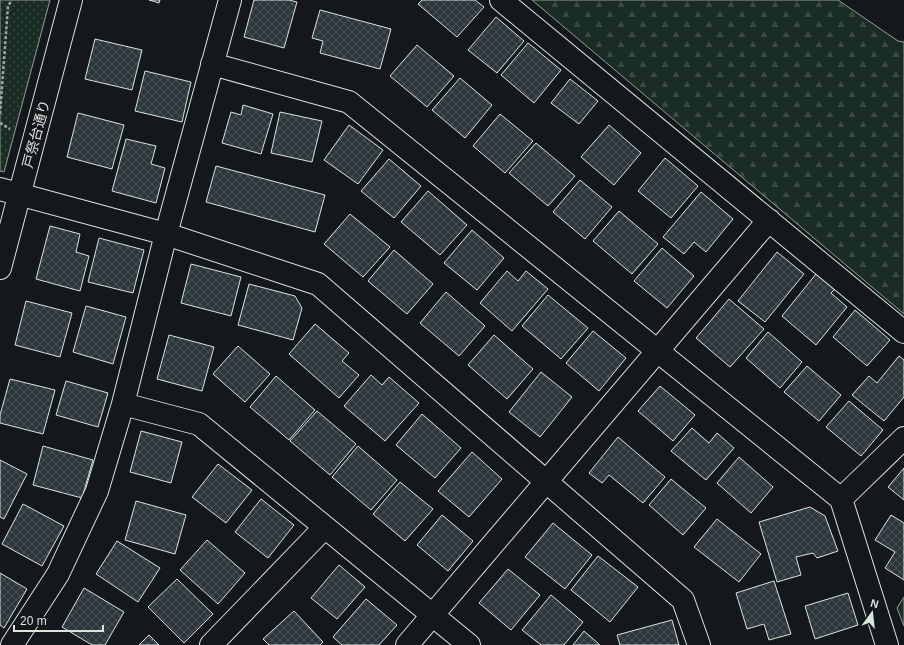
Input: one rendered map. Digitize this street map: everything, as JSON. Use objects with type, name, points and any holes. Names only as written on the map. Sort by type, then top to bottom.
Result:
[{"type":"street","name":"戸祭台通り","points":[[0,268],[10,192],[71,0]]},
{"type":"street","points":[[12,645],[58,574],[94,498],[123,404],[166,234],[230,0]]},
{"type":"street","points":[[502,0],[904,332]]},
{"type":"street","points":[[212,64],[349,102],[841,499],[887,645]]},
{"type":"street","points":[[10,192],[166,234],[318,284],[683,600],[699,645]]},
{"type":"street","points":[[407,645],[769,220]]},
{"type":"street","points":[[123,404],[199,424],[324,528],[469,645]]},
{"type":"street","points":[[841,499],[904,438]]},
{"type":"street","points":[[211,645],[324,528]]},
{"type":"path","points":[[0,114],[8,6],[12,0]]},
{"type":"green space","points":[[0,0],[50,0],[4,172],[0,171]]},
{"type":"green space","points":[[532,0],[838,0],[898,41],[904,42],[904,314]]},
{"type":"green space","points":[[904,597],[904,626],[897,608]]},
{"type":"building","points":[[149,0],[160,0],[159,3]]},
{"type":"building","points":[[254,0],[289,0],[297,2],[284,48],[244,37]]},
{"type":"building","points":[[422,0],[475,0],[484,7],[457,37],[418,4]]},
{"type":"building","points":[[320,10],[391,29],[380,69],[320,53],[323,41],[312,38]]},
{"type":"building","points":[[496,17],[524,41],[497,73],[468,50]]},
{"type":"building","points":[[95,39],[142,50],[132,90],[85,79]]},
{"type":"building","points":[[528,43],[561,70],[534,103],[501,75]]},
{"type":"building","points":[[417,45],[454,76],[427,107],[390,76]]},
{"type":"building","points":[[145,71],[191,82],[182,122],[135,111]]},
{"type":"building","points":[[460,78],[492,105],[465,138],[432,110]]},
{"type":"building","points":[[570,79],[598,101],[579,124],[551,103]]},
{"type":"building","points":[[243,105],[273,114],[261,154],[222,143],[231,112],[241,115]]},
{"type":"building","points":[[280,112],[322,121],[312,162],[271,153]]},
{"type":"building","points":[[78,113],[124,125],[112,169],[67,157]]},
{"type":"building","points":[[500,114],[533,141],[505,173],[473,146]]},
{"type":"building","points":[[349,125],[383,150],[358,184],[324,160]]},
{"type":"building","points":[[609,125],[641,153],[614,185],[581,157]]},
{"type":"building","points":[[126,139],[156,146],[151,164],[165,168],[156,203],[112,191]]},
{"type":"building","points":[[536,143],[575,176],[548,206],[509,173]]},
{"type":"building","points":[[665,158],[698,186],[671,218],[638,191]]},
{"type":"building","points":[[389,159],[421,186],[394,218],[361,191]]},
{"type":"building","points":[[216,166],[325,195],[315,232],[206,202]]},
{"type":"building","points":[[580,180],[612,207],[585,239],[553,212]]},
{"type":"building","points":[[428,191],[467,225],[440,255],[401,222]]},
{"type":"building","points":[[701,192],[733,219],[706,252],[694,242],[684,254],[663,237]]},
{"type":"building","points":[[619,211],[658,244],[632,274],[593,241]]},
{"type":"building","points":[[350,214],[390,247],[363,277],[324,244]]},
{"type":"building","points":[[50,226],[80,234],[76,252],[89,256],[80,291],[36,279]]},
{"type":"building","points":[[472,230],[504,258],[477,290],[444,263]]},
{"type":"building","points":[[99,238],[144,250],[133,293],[88,282]]},
{"type":"building","points":[[662,248],[694,276],[667,308],[634,281]]},
{"type":"building","points":[[394,250],[433,284],[407,314],[368,281]]},
{"type":"building","points":[[777,252],[804,274],[765,322],[738,301]]},
{"type":"building","points":[[191,264],[241,277],[231,316],[181,303]]},
{"type":"building","points":[[507,271],[518,281],[526,271],[548,289],[512,331],[480,303]]},
{"type":"building","points":[[816,274],[835,289],[831,293],[847,307],[816,345],[782,316]]},
{"type":"building","points":[[249,284],[295,296],[302,308],[293,340],[238,325]]},
{"type":"building","points":[[446,292],[485,326],[459,356],[420,323]]},
{"type":"building","points":[[548,295],[588,328],[561,359],[522,326]]},
{"type":"building","points":[[729,299],[764,329],[730,367],[696,338]]},
{"type":"building","points":[[26,301],[72,313],[60,357],[15,345]]},
{"type":"building","points":[[86,306],[126,317],[113,364],[73,352]]},
{"type":"building","points":[[855,310],[890,340],[867,366],[833,337]]},
{"type":"building","points":[[315,324],[349,353],[342,361],[359,375],[339,398],[289,354]]},
{"type":"building","points":[[593,331],[626,358],[599,391],[566,363]]},
{"type":"building","points":[[768,332],[802,362],[780,388],[746,358]]},
{"type":"building","points":[[169,335],[214,347],[202,391],[157,379]]},
{"type":"building","points":[[494,335],[533,369],[507,399],[468,365]]},
{"type":"building","points":[[238,346],[270,374],[245,402],[213,374]]},
{"type":"building","points":[[899,356],[904,360],[904,397],[884,421],[852,395],[869,376],[877,383]]},
{"type":"building","points":[[807,366],[841,395],[819,421],[784,392]]},
{"type":"building","points":[[541,372],[572,397],[540,437],[509,412]]},
{"type":"building","points":[[371,375],[382,385],[389,377],[419,403],[385,441],[344,406]]},
{"type":"building","points":[[276,376],[315,410],[289,440],[250,407]]},
{"type":"building","points":[[10,379],[55,390],[43,434],[0,423],[0,415]]},
{"type":"building","points":[[66,381],[108,393],[98,427],[56,415]]},
{"type":"building","points":[[660,386],[695,415],[673,441],[638,411]]},
{"type":"building","points":[[849,401],[883,430],[861,456],[826,427]]},
{"type":"building","points":[[317,411],[356,444],[330,475],[290,441]]},
{"type":"building","points":[[422,414],[461,448],[435,478],[396,445]]},
{"type":"building","points":[[692,428],[709,443],[717,433],[734,448],[706,480],[671,451]]},
{"type":"building","points":[[141,431],[182,442],[171,483],[130,472]]},
{"type":"building","points":[[618,437],[665,477],[643,503],[609,475],[602,483],[589,473]]},
{"type":"building","points":[[43,446],[93,460],[82,498],[33,485]]},
{"type":"building","points":[[358,446],[397,480],[371,510],[332,477]]},
{"type":"building","points":[[472,452],[502,479],[469,517],[438,491]]},
{"type":"building","points":[[739,457],[773,487],[751,513],[717,483]]},
{"type":"building","points":[[0,460],[27,474],[4,519],[0,517]]},
{"type":"building","points":[[218,464],[252,490],[226,523],[192,497]]},
{"type":"building","points":[[904,468],[904,500],[888,487]]},
{"type":"building","points":[[671,479],[706,508],[683,535],[649,505]]},
{"type":"building","points":[[400,482],[433,509],[405,541],[373,514]]},
{"type":"building","points":[[261,499],[294,525],[268,558],[235,532]]},
{"type":"building","points":[[136,501],[186,515],[175,554],[125,540]]},
{"type":"building","points":[[23,504],[64,526],[42,566],[2,544]]},
{"type":"building","points":[[810,507],[825,516],[838,551],[817,558],[813,553],[796,557],[801,575],[777,582],[759,522]]},
{"type":"building","points":[[442,515],[473,541],[448,571],[417,545]]},
{"type":"building","points":[[891,515],[904,523],[904,580],[885,568],[895,552],[875,540]]},
{"type":"building","points":[[717,519],[761,554],[739,582],[694,547]]},
{"type":"building","points":[[553,523],[592,555],[565,589],[525,557]]},
{"type":"building","points":[[207,540],[245,573],[218,604],[180,570]]},
{"type":"building","points":[[117,541],[160,568],[138,602],[96,574]]},
{"type":"building","points":[[598,556],[638,587],[610,622],[571,590]]},
{"type":"building","points":[[339,565],[365,587],[337,619],[311,598]]},
{"type":"building","points":[[508,569],[540,595],[511,630],[479,603]]},
{"type":"building","points":[[0,573],[27,589],[4,628],[0,625]]},
{"type":"building","points":[[177,579],[213,614],[184,643],[148,607]]},
{"type":"building","points":[[774,581],[791,634],[769,640],[764,624],[747,629],[736,593]]},
{"type":"building","points":[[84,588],[124,612],[105,645],[92,645],[62,627]]},
{"type":"building","points":[[848,593],[858,625],[815,639],[805,606]]},
{"type":"building","points":[[551,595],[583,622],[564,645],[541,645],[522,630]]},
{"type":"building","points":[[366,599],[397,625],[379,645],[342,645],[333,637]]},
{"type":"building","points":[[294,611],[323,642],[320,645],[269,645],[263,639]]},
{"type":"building","points":[[672,620],[679,645],[620,645],[617,635]]},
{"type":"building","points":[[584,631],[600,645],[573,645]]},
{"type":"building","points":[[149,635],[159,645],[139,645]]}]
